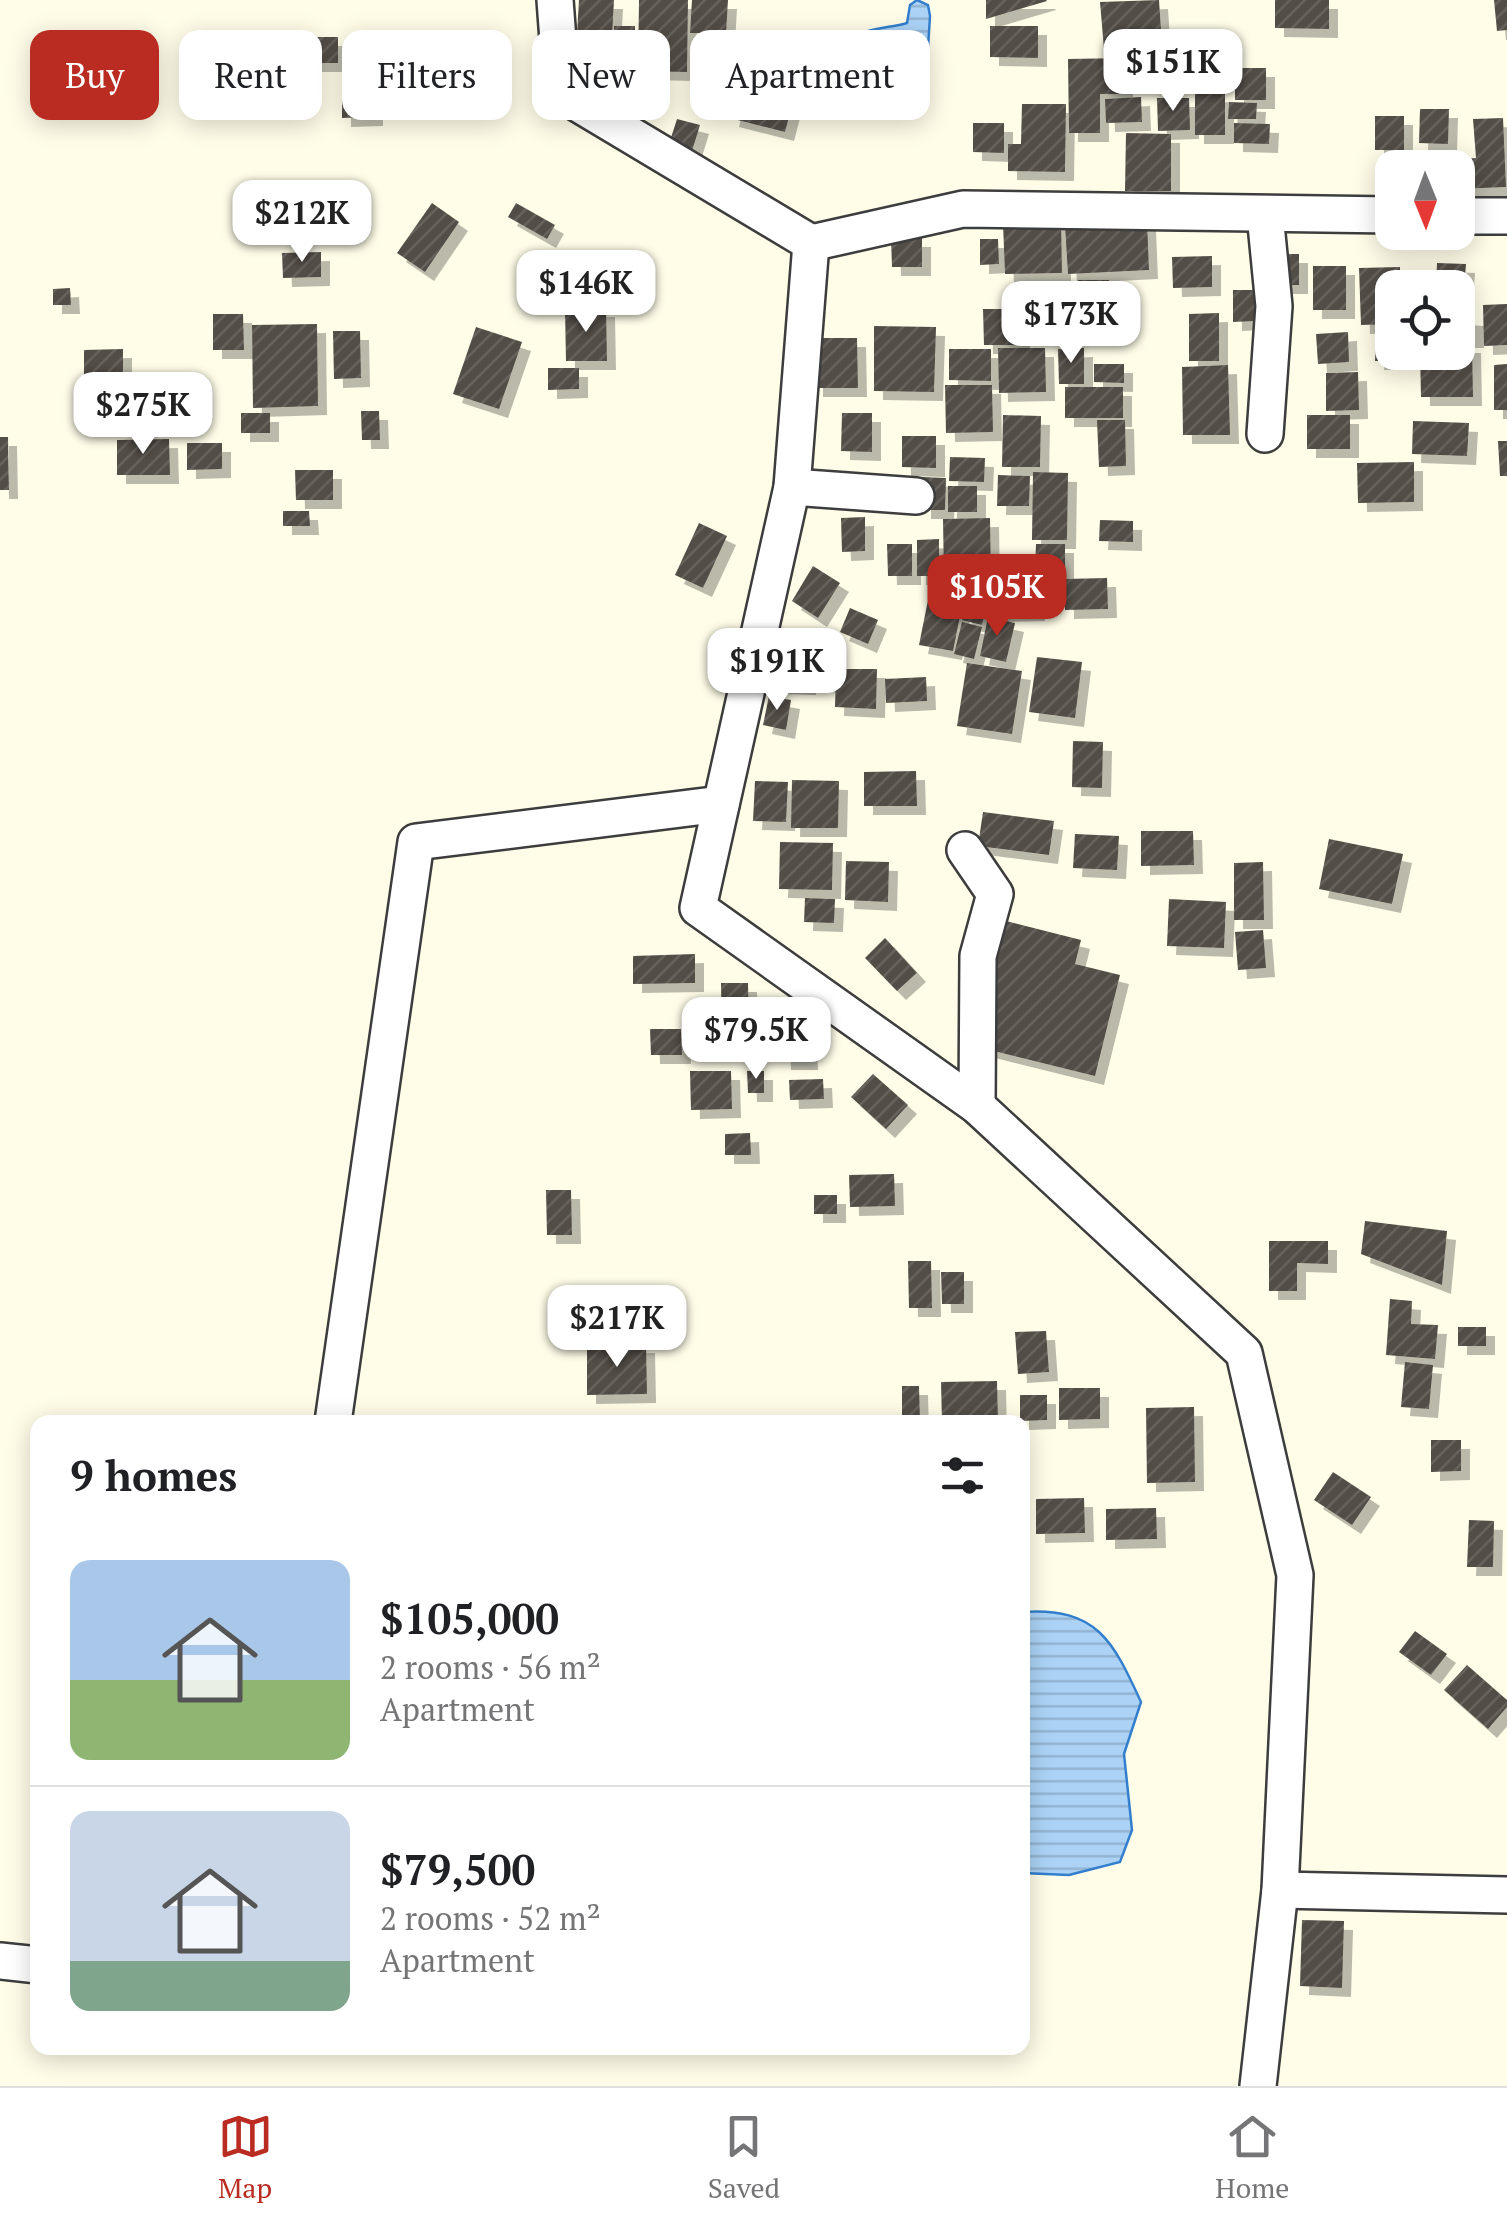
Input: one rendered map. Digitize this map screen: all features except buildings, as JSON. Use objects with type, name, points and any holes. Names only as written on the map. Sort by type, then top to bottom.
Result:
[{"type":"street","points":[[556,0],[562,94],[811,244],[963,210],[1375,215]]},
{"type":"street","points":[[1265,214],[1274,306],[1265,434]]},
{"type":"street","points":[[1475,216],[1507,216]]},
{"type":"street","points":[[811,244],[792,487],[698,908],[977,1106],[1244,1353],[1295,1575],[1280,1890],[1258,2086]]},
{"type":"street","points":[[792,487],[916,496]]},
{"type":"street","points":[[334,1415],[416,842],[721,804]]},
{"type":"street","points":[[965,850],[995,894],[978,956],[977,1106]]},
{"type":"street","points":[[1280,1890],[1507,1894]]},
{"type":"street","points":[[0,1961],[30,1965]]},
{"type":"water","points":[[917,0],[928,5],[929,30],[872,30],[907,23],[910,5]]},
{"type":"water","points":[[1030,1612],[1069,1615],[1099,1632],[1121,1661],[1141,1702],[1124,1754],[1132,1830],[1120,1862],[1069,1875],[1030,1873]]}]
